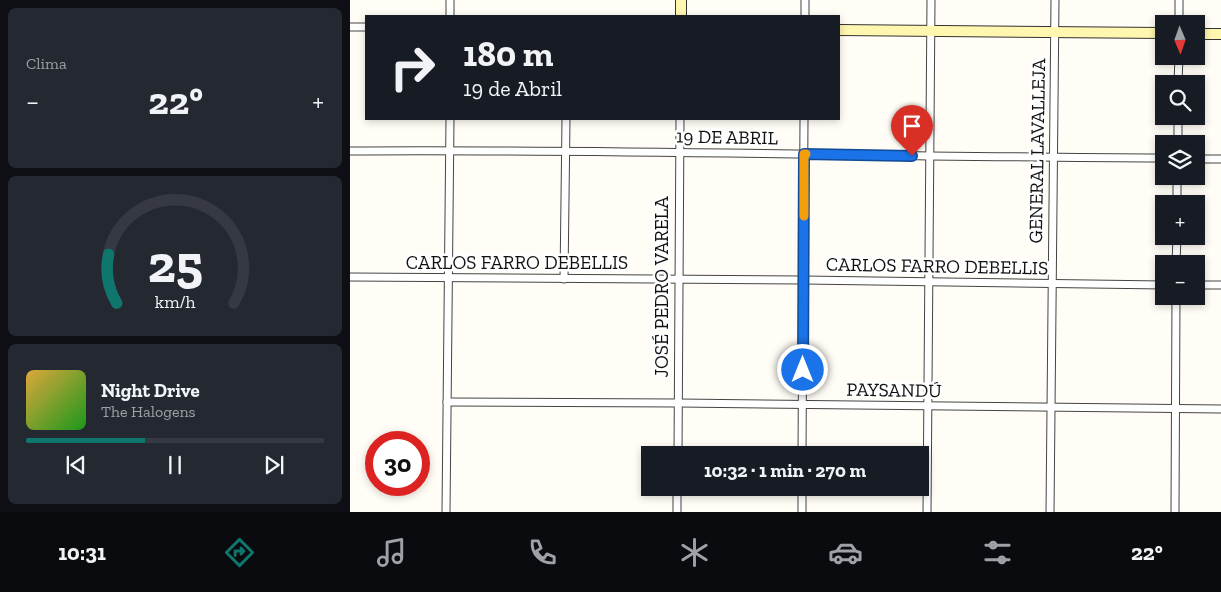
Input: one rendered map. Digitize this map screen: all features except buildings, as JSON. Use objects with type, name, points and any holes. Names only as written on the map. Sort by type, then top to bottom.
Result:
[{"type":"street","points":[[450,0],[450,15]]},
{"type":"street","points":[[681,0],[681,15]]},
{"type":"street","points":[[805,0],[806,15]]},
{"type":"street","points":[[927,512],[931,0]]},
{"type":"street","name":"GENERAL LAVALLEJA","points":[[1050,512],[1055,0]]},
{"type":"street","points":[[1179,0],[1179,15]]},
{"type":"street","points":[[350,27],[365,27]]},
{"type":"street","points":[[840,30],[1155,33]]},
{"type":"street","points":[[1205,34],[1221,34]]},
{"type":"street","points":[[446,512],[450,120]]},
{"type":"street","points":[[564,279],[566,120]]},
{"type":"street","name":"JOSÉ PEDRO VARELA","points":[[678,446],[680,120]]},
{"type":"street","points":[[802,446],[804,120]]},
{"type":"street","name":"19 DE ABRIL","points":[[350,151],[450,150],[1155,158]]},
{"type":"street","points":[[1205,159],[1221,159]]},
{"type":"street","name":"CARLOS FARRO DEBELLIS","points":[[350,277],[1155,284]]},
{"type":"street","points":[[1205,285],[1221,285]]},
{"type":"street","points":[[1175,512],[1176,305]]},
{"type":"street","name":"PAYSANDÚ","points":[[447,402],[1221,409]]},
{"type":"street","points":[[677,496],[677,512]]},
{"type":"street","points":[[802,496],[802,512]]},
{"type":"slow traffic","points":[[804,216],[804,154],[806,154]]},
{"type":"route","points":[[803,370],[804,154],[912,156]]}]
